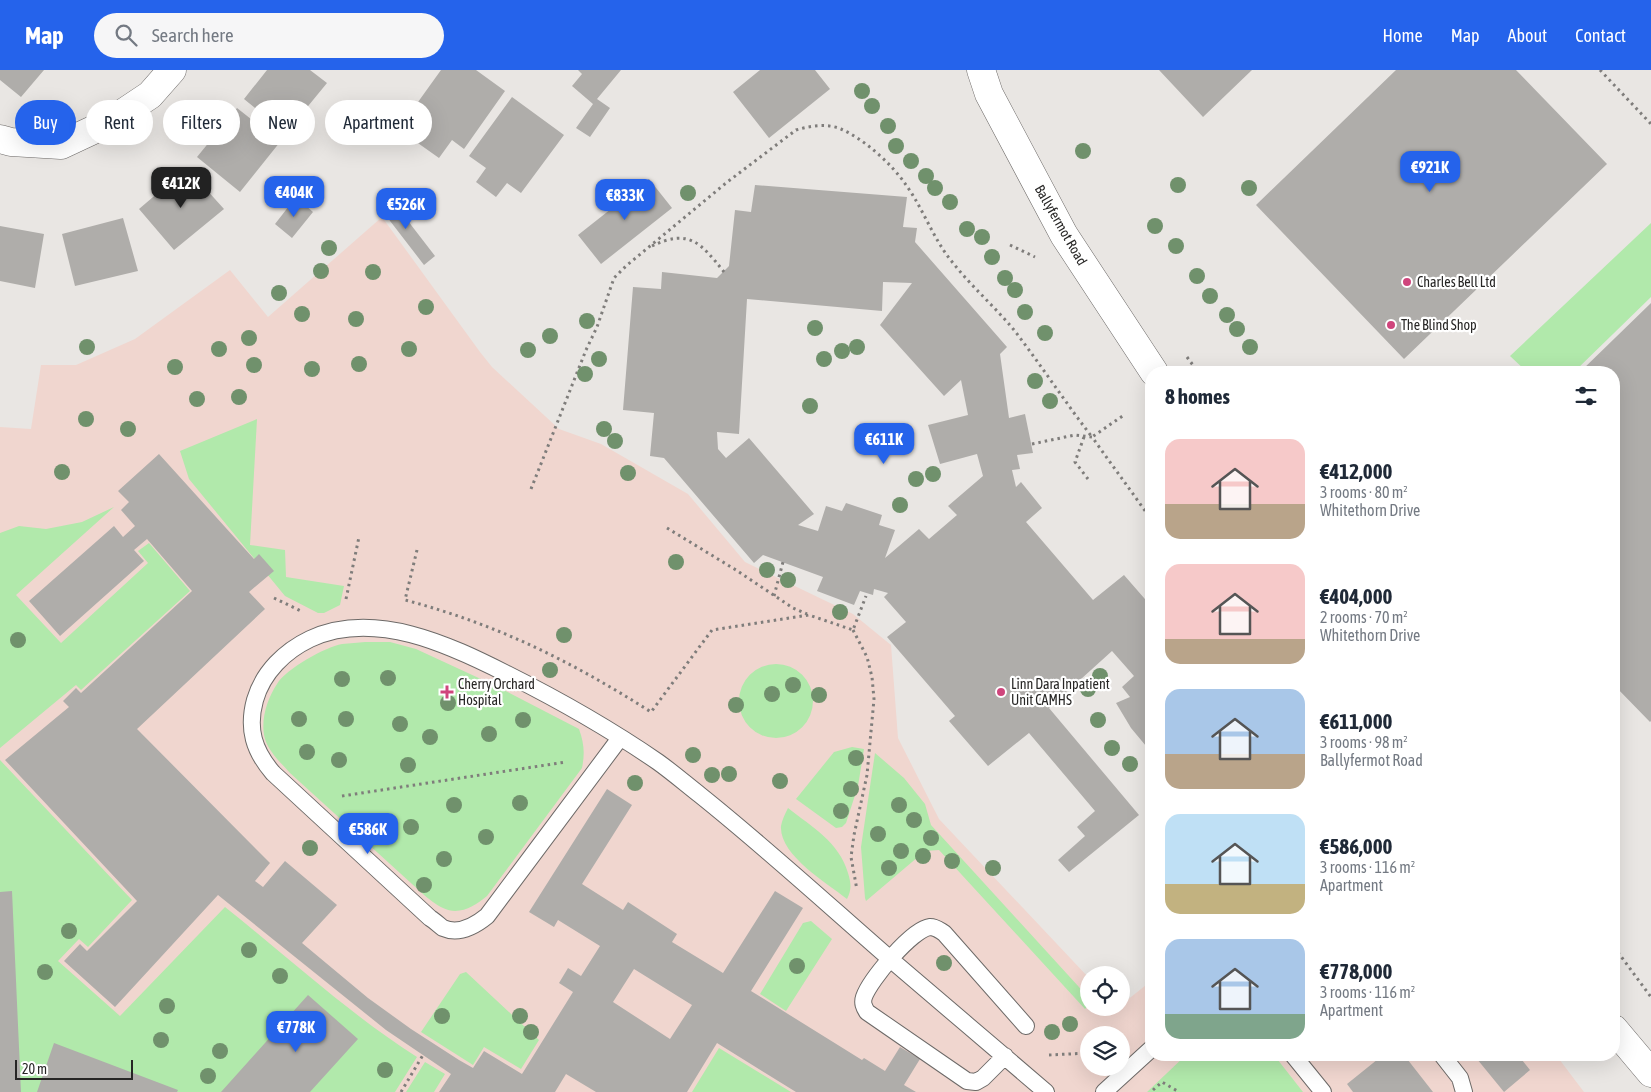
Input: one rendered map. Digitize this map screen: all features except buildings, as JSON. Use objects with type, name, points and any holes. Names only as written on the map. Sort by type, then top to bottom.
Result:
[{"type":"main road","points":[[0,138],[11,142],[61,145],[108,123],[150,95],[172,70]]},
{"type":"main road","name":"Ballyfermot Road","points":[[981,70],[989,94],[1064,235],[1150,366]]},
{"type":"main road","points":[[1620,1036],[1651,1073]]},
{"type":"lane","points":[[620,738],[488,916],[475,926],[461,930],[445,928],[430,918],[273,773],[260,759],[252,725],[255,700],[266,675],[281,659],[302,644],[323,633],[375,628],[394,631],[424,638],[487,664],[572,707],[659,763],[727,816],[1046,1092]]},
{"type":"lane","points":[[1005,1056],[983,1078],[976,1082],[967,1081],[867,1012],[863,1005],[864,998],[889,958],[923,929],[937,928],[944,933],[1026,1026]]},
{"type":"lane","points":[[1104,1092],[1145,1054]]},
{"type":"lane","points":[[1298,1061],[1323,1092]]},
{"type":"lane","points":[[1447,1061],[1460,1078],[1464,1092]]},
{"type":"path","points":[[1600,70],[1651,124]]},
{"type":"path","points":[[531,489],[586,350],[597,327],[614,278],[647,248],[726,183],[796,130],[808,126],[825,126],[840,128],[867,146],[895,171],[908,187],[934,237],[951,262],[1013,329],[1145,511]]},
{"type":"path","points":[[647,248],[664,240],[690,239],[698,243],[710,254],[724,272]]},
{"type":"path","points":[[1183,350],[1194,366]]},
{"type":"path","points":[[1032,444],[1075,435],[1092,438],[1124,415]]},
{"type":"path","points":[[1084,437],[1075,462],[1088,479]]},
{"type":"path","points":[[667,528],[736,570],[793,608],[853,630],[867,657],[872,677],[874,699],[867,775],[851,857],[857,891],[855,904],[848,922]]},
{"type":"path","points":[[343,606],[348,594],[359,536]]},
{"type":"path","points":[[417,550],[405,600],[448,611],[520,640],[606,683],[651,712],[712,630],[809,615]]},
{"type":"path","points":[[774,596],[783,562]]},
{"type":"path","points":[[853,630],[866,596]]},
{"type":"path","points":[[274,598],[307,614]]},
{"type":"path","points":[[314,811],[320,799],[584,759],[597,768]]},
{"type":"path","points":[[1620,955],[1651,997]]},
{"type":"path","points":[[401,1092],[423,1055]]},
{"type":"path","points":[[1151,1092],[1162,1082],[1178,1092]]},
{"type":"shaded area","name":"Cherry Orchard Hospital","points":[[382,217],[492,367],[559,429],[601,444],[688,494],[745,562],[853,614],[891,645],[898,738],[939,819],[1080,968],[1080,1016],[1130,1016],[1130,998],[1145,986],[1145,1061],[1561,1061],[1584,1092],[0,1092],[0,427],[31,429],[41,365],[76,365],[135,339],[230,270],[268,317]]},
{"type":"green space","points":[[1651,223],[1651,297],[1580,366],[1521,366],[1510,356]]},
{"type":"green space","points":[[257,419],[250,545],[285,550],[286,577],[344,586],[340,605],[324,613],[318,613],[285,596],[189,479],[180,451]]},
{"type":"green space","points":[[114,507],[16,595],[61,643],[148,563],[138,551],[149,543],[190,591],[81,690],[76,685],[0,748],[0,533],[19,526],[46,529],[82,522]]},
{"type":"green space","points":[[390,642],[416,649],[496,686],[579,729],[584,748],[582,768],[487,896],[466,909],[455,911],[443,908],[423,894],[290,773],[272,753],[265,739],[263,725],[265,710],[273,690],[282,678],[306,660],[326,649],[342,644]]},
{"type":"green space","points":[[776,664],[797,670],[807,680],[813,701],[807,722],[797,732],[776,738],[755,732],[745,722],[739,701],[745,680],[755,670]]},
{"type":"green space","points":[[852,747],[864,749],[858,786],[846,823],[842,827],[836,828],[796,799],[834,752]]},
{"type":"green space","points":[[875,753],[904,778],[925,804],[931,825],[1080,988],[1080,1004],[939,850],[925,851],[866,901],[861,847]]},
{"type":"green space","points":[[0,760],[132,900],[88,947],[79,939],[58,961],[120,1016],[225,907],[343,1004],[417,1057],[395,1092],[0,1092]]},
{"type":"green space","points":[[788,808],[824,836],[838,852],[844,862],[850,880],[847,899],[817,877],[796,858],[788,847],[782,837],[781,826]]},
{"type":"green space","points":[[811,921],[832,939],[786,1011],[760,994],[803,923]]},
{"type":"green space","points":[[466,972],[539,1040],[521,1069],[484,1047],[473,1065],[421,1032],[460,974]]},
{"type":"green space","points":[[719,1048],[791,1092],[692,1092]]},
{"type":"green space","points":[[1180,1061],[1279,1061],[1303,1092],[1147,1092]]},
{"type":"green space","points":[[425,1062],[445,1074],[434,1092],[406,1092]]},
{"type":"place","name":"Charles Bell Ltd","points":[[1407,282]]},
{"type":"place","name":"The Blind Shop","points":[[1391,325]]},
{"type":"place","name":"Cherry Orchard Hospital","points":[[447,692]]},
{"type":"place","name":"Linn Dara Inpatient Unit CAMHS","points":[[1001,692]]}]
